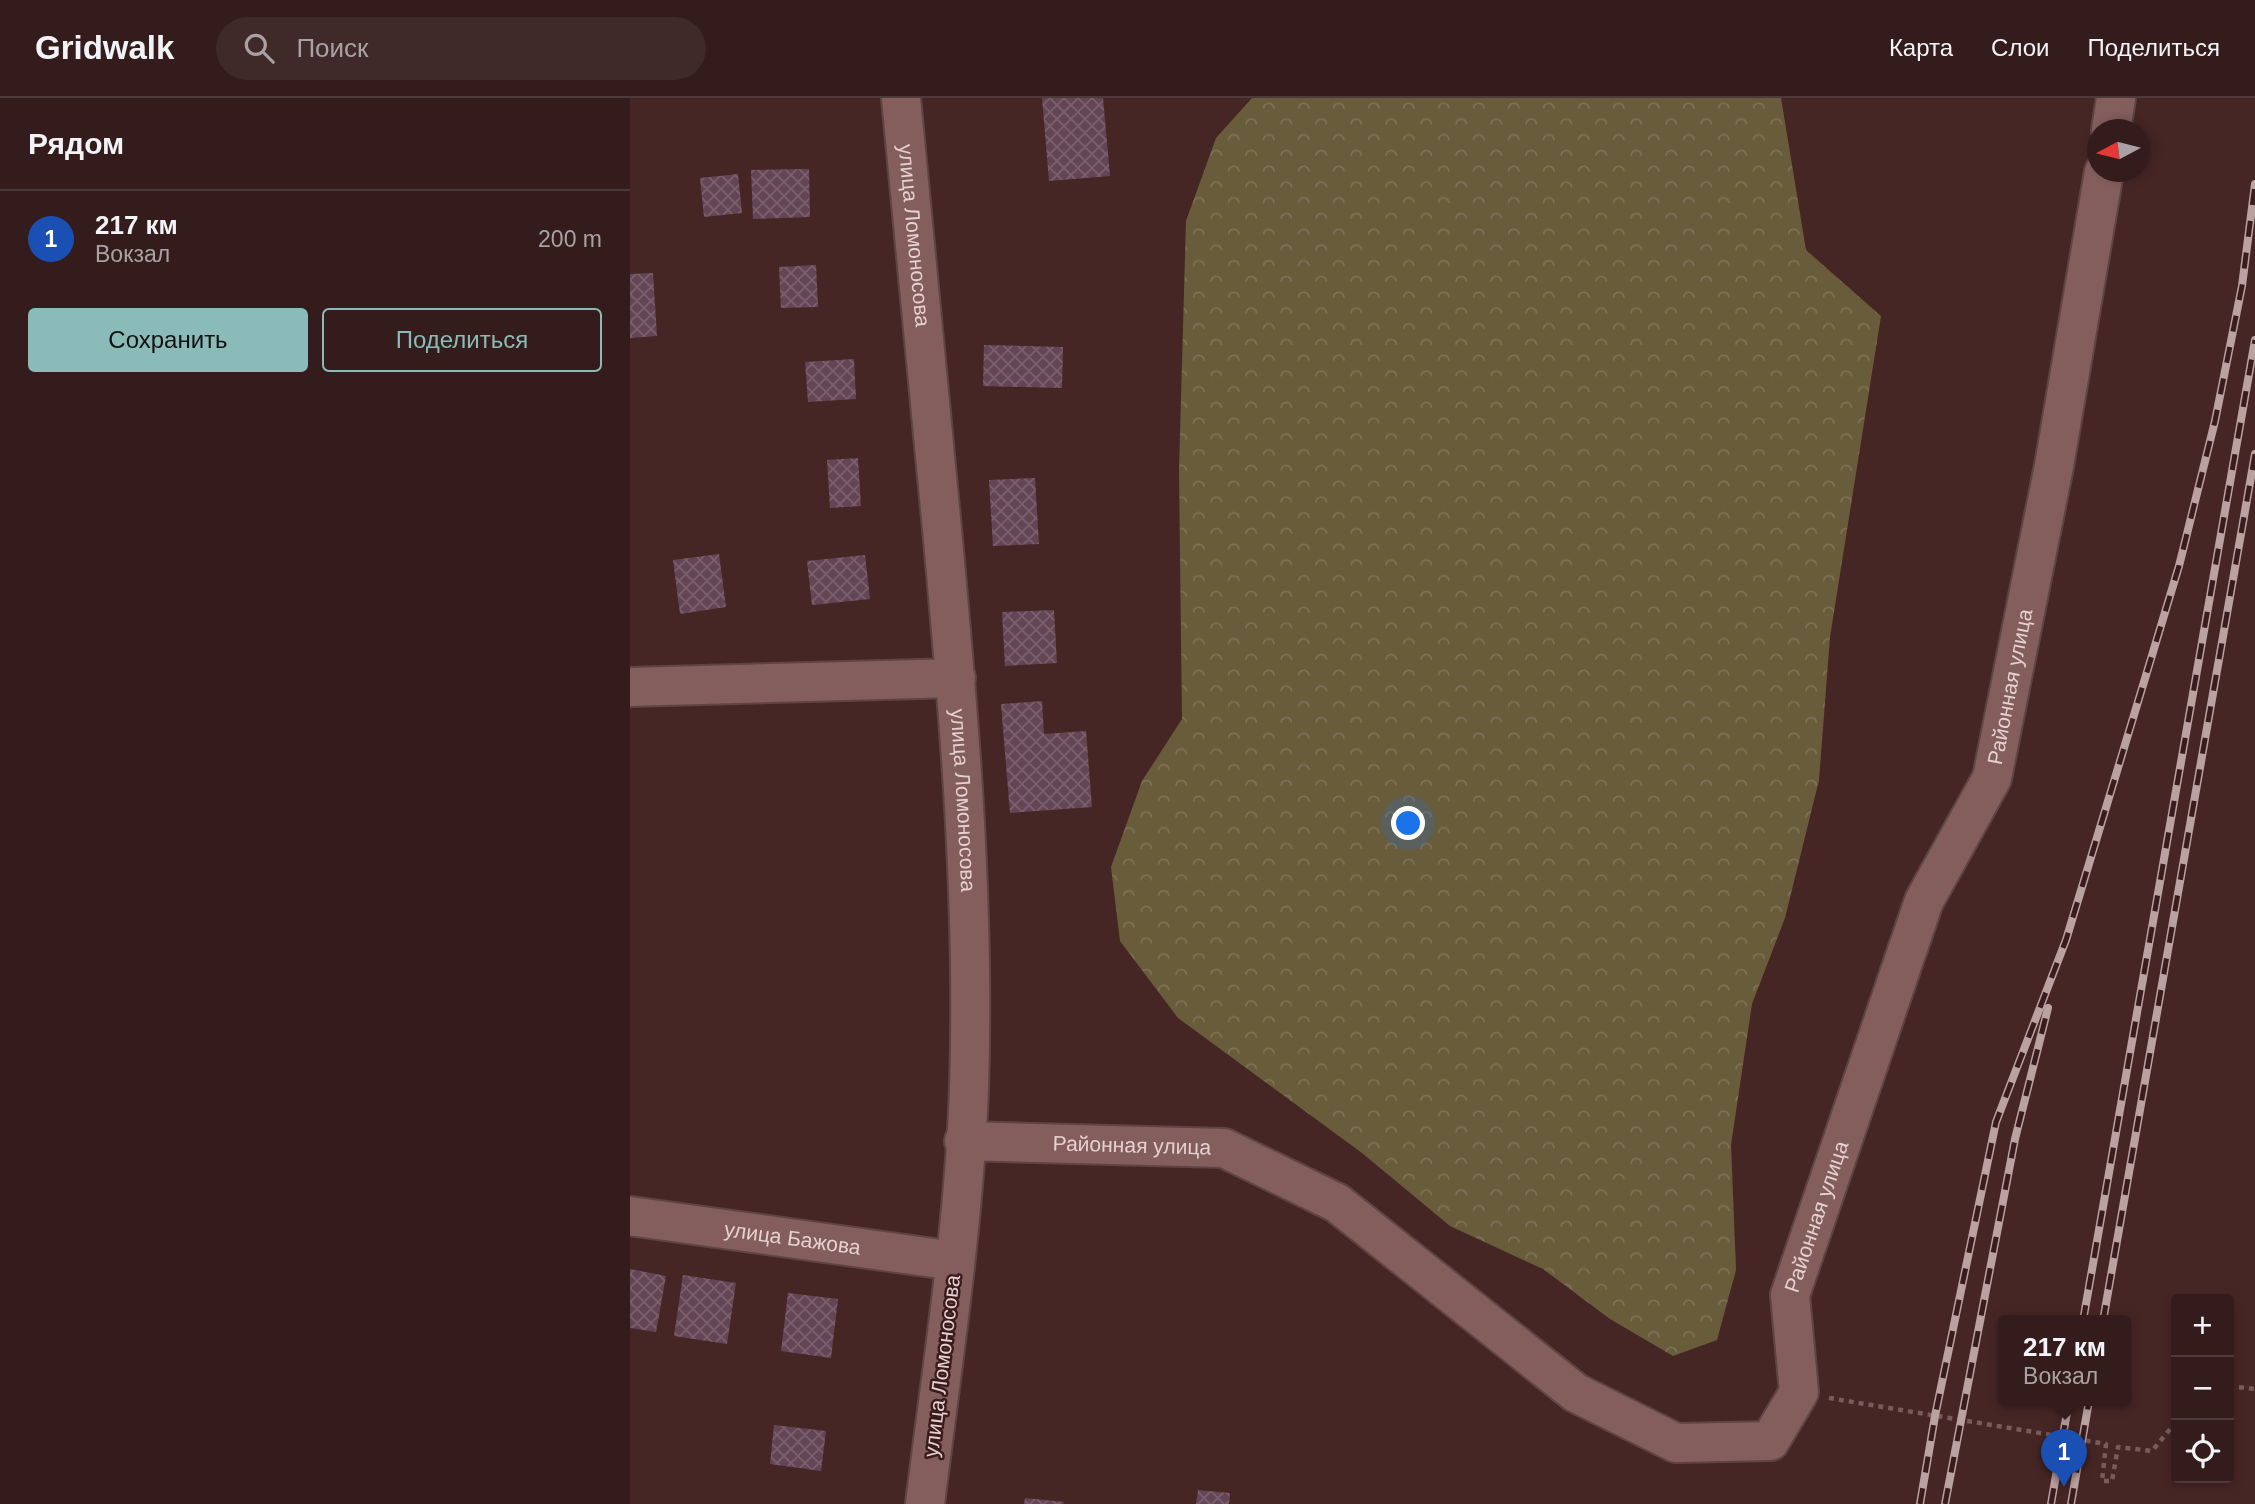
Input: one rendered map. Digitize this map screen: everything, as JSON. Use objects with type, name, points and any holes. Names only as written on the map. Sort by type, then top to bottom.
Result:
[{"type":"street","name":"улица Ломоносова","points":[[901,98],[956,678],[966,813],[969,935],[969,1090],[954,1261],[925,1504]]},
{"type":"street","points":[[2113,119],[2116,98]]},
{"type":"street","name":"Районная улица","points":[[964,1141],[1224,1147],[1337,1203],[1576,1393],[1676,1443],[1770,1441],[1798,1392],[1790,1295],[1924,901],[1993,778],[2054,466],[2102,182]]},
{"type":"street","points":[[630,687],[956,678]]},
{"type":"street","name":"улица Бажова","points":[[630,1216],[954,1261]]},
{"type":"path","points":[[2234,1387],[2255,1389]]},
{"type":"path","points":[[1798,1392],[2106,1444],[2102,1481],[2112,1481],[2118,1447],[2152,1451],[2171,1428]]},
{"type":"green space","points":[[1252,98],[1781,98],[1806,250],[1881,316],[1830,637],[1819,780],[1785,918],[1752,1004],[1731,1145],[1736,1270],[1717,1340],[1673,1356],[1610,1319],[1543,1269],[1450,1226],[1362,1153],[1178,1018],[1120,941],[1111,867],[1142,781],[1182,719],[1179,470],[1186,221],[1216,138]]},
{"type":"building","points":[[1042,98],[1103,98],[1110,176],[1049,181]]},
{"type":"building","points":[[809,169],[810,217],[753,219],[751,170]]},
{"type":"building","points":[[738,174],[742,213],[704,217],[700,178]]},
{"type":"building","points":[[816,265],[818,307],[781,308],[779,267]]},
{"type":"building","points":[[653,273],[657,336],[630,338],[630,274]]},
{"type":"building","points":[[984,345],[1063,347],[1062,388],[983,386]]},
{"type":"building","points":[[854,359],[856,399],[808,402],[805,362]]},
{"type":"building","points":[[858,458],[861,506],[830,508],[827,460]]},
{"type":"building","points":[[1035,478],[1039,544],[993,546],[989,480]]},
{"type":"building","points":[[719,554],[726,607],[680,614],[673,560]]},
{"type":"building","points":[[865,555],[870,599],[812,605],[807,561]]},
{"type":"building","points":[[1054,610],[1057,663],[1005,666],[1002,612]]},
{"type":"building","points":[[1042,701],[1044,734],[1086,731],[1092,807],[1010,813],[1001,704]]},
{"type":"building","points":[[630,1269],[666,1276],[656,1332],[630,1328]]},
{"type":"building","points":[[683,1275],[736,1283],[727,1344],[674,1336]]},
{"type":"building","points":[[788,1293],[838,1299],[831,1358],[781,1351]]},
{"type":"building","points":[[774,1425],[826,1431],[821,1471],[770,1464]]},
{"type":"building","points":[[1198,1490],[1230,1493],[1229,1504],[1196,1504]]},
{"type":"building","points":[[1025,1498],[1064,1502],[1024,1504]]},
{"type":"railway","points":[[1920,1504],[1935,1416],[1996,1122],[2066,940],[2179,566],[2215,421],[2242,286],[2255,184]]},
{"type":"railway","points":[[2084,1315],[2255,340]]},
{"type":"railway","points":[[2104,1315],[2255,454]]},
{"type":"railway","points":[[1945,1504],[2015,1139],[2048,1008]]},
{"type":"railway","points":[[2051,1504],[2068,1406]]},
{"type":"railway","points":[[2071,1504],[2088,1406]]},
{"type":"place","name":"217 км","points":[[2064,1487]]}]
